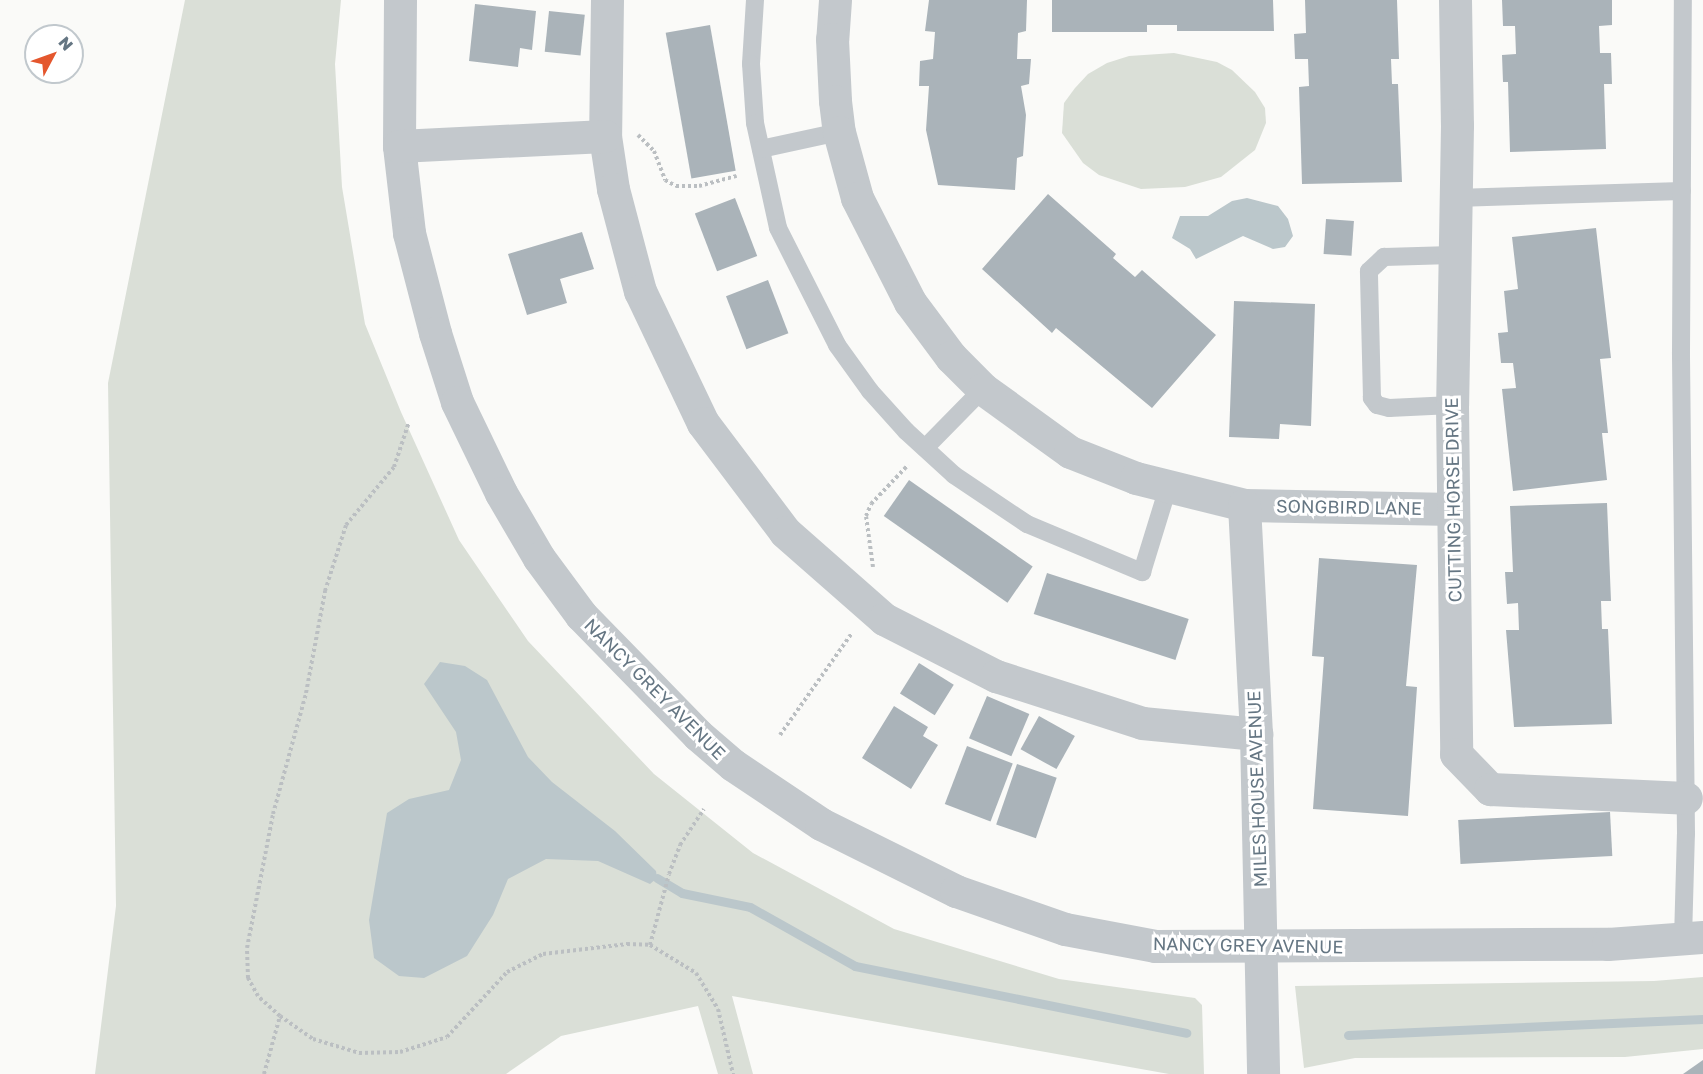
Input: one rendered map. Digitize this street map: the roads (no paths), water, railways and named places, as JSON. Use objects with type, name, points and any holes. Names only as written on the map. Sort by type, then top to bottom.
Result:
[{"type":"street","name":"NANCY GREY AVENUE","points":[[400,0],[399,146],[410,233],[435,333],[457,402],[501,493],[539,558],[581,615],[698,735],[733,765],[821,824],[956,891],[1065,929],[1155,946],[1608,944],[1693,938]]},
{"type":"street","points":[[607,0],[605,136],[613,189],[640,291],[703,423],[785,532],[885,619],[996,676],[1142,723],[1256,734]]},
{"type":"street","name":"SONGBIRD LANE","points":[[835,0],[832,39],[839,132],[858,198],[910,302],[951,357],[983,389],[1070,452],[1136,478],[1169,484],[1244,505],[1453,508]]},
{"type":"street","name":"CUTTING HORSE DRIVE","points":[[1455,0],[1456,198],[1452,255],[1452,405],[1456,754],[1490,789],[1695,798]]},
{"type":"street","points":[[399,146],[605,136]]},
{"type":"street","name":"MILES HOUSE AVENUE","points":[[1244,505],[1256,734],[1263,1074]]},
{"type":"lane","points":[[755,0],[751,64],[760,149],[778,228],[837,345],[870,391],[954,475],[1027,524],[1092,555],[1142,572],[1169,484]]},
{"type":"lane","points":[[1683,0],[1682,191],[1695,798],[1693,938]]},
{"type":"lane","points":[[760,149],[839,132]]},
{"type":"lane","points":[[1456,198],[1682,191]]},
{"type":"lane","points":[[1452,255],[1384,257],[1369,271],[1372,398],[1377,405],[1389,408],[1452,405]]},
{"type":"lane","points":[[925,448],[983,389]]},
{"type":"waterway","points":[[657,878],[682,893],[750,907],[855,966],[1186,1033]]},
{"type":"waterway","points":[[1348,1035],[1703,1019]]}]
